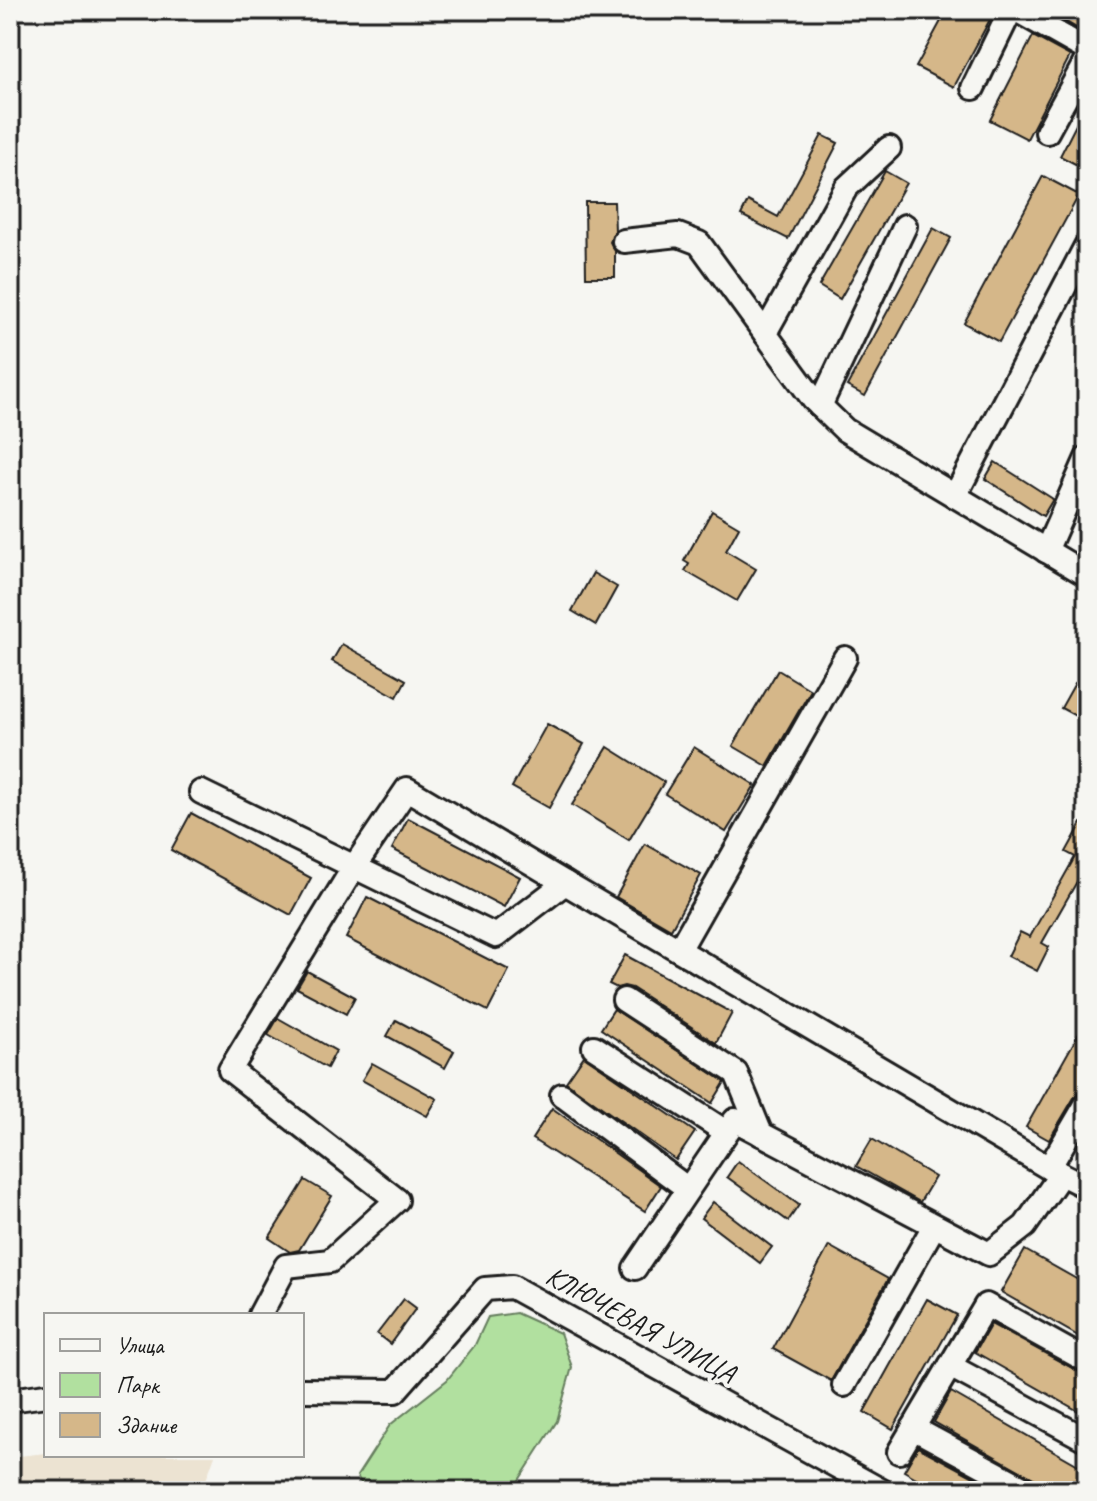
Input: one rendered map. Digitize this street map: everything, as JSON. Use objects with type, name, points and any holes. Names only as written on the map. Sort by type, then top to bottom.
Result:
[{"type":"street","points":[[973,88],[1013,10],[1087,50]]},
{"type":"street","points":[[1047,132],[1087,59]]},
{"type":"street","points":[[765,333],[846,188],[889,148]]},
{"type":"street","points":[[820,406],[905,226]]},
{"type":"street","points":[[624,241],[678,235],[699,243],[820,406],[845,430],[1087,575]]},
{"type":"street","points":[[955,496],[1087,244]]},
{"type":"street","points":[[1046,551],[1087,458]]},
{"type":"street","points":[[679,950],[845,658]]},
{"type":"street","points":[[261,1313],[286,1266],[330,1261],[397,1200],[230,1070],[354,867],[407,789],[1087,1187]]},
{"type":"street","points":[[201,792],[496,936],[565,883]]},
{"type":"street","points":[[624,1000],[736,1073],[761,1134]]},
{"type":"street","points":[[594,1047],[726,1132]]},
{"type":"street","points":[[562,1095],[688,1189]]},
{"type":"street","points":[[635,1268],[735,1120],[989,1254],[1025,1226],[1087,1103]]},
{"type":"street","points":[[844,1385],[934,1226]]},
{"type":"street","name":"КЛЮЧЕВАЯ УЛИЦА","points":[[304,1390],[395,1391],[485,1289],[512,1287],[882,1491]]},
{"type":"street","points":[[899,1452],[986,1305],[1087,1361]]},
{"type":"street","points":[[950,1366],[1087,1440]]},
{"type":"street","points":[[10,1400],[44,1395]]},
{"type":"street","points":[[913,1428],[1030,1491]]},
{"type":"shaded area","points":[[44,1453],[44,1457],[214,1457],[202,1491],[10,1491],[10,1457]]},
{"type":"green space","points":[[516,1313],[560,1333],[572,1367],[557,1421],[512,1491],[366,1491],[357,1476],[390,1425],[447,1380],[475,1345],[488,1317]]},
{"type":"building","points":[[947,10],[995,10],[954,87],[916,67]]},
{"type":"building","points":[[1052,10],[1087,10],[1087,34],[1051,13]]},
{"type":"building","points":[[1033,36],[1070,56],[1027,139],[990,120]]},
{"type":"building","points":[[1087,103],[1087,170],[1060,156]]},
{"type":"building","points":[[822,135],[838,143],[788,239],[741,215],[748,201],[778,217]]},
{"type":"building","points":[[885,171],[906,183],[840,299],[819,286]]},
{"type":"building","points":[[1043,176],[1079,195],[999,342],[964,323]]},
{"type":"building","points":[[585,202],[614,202],[615,231],[610,242],[615,251],[615,277],[586,277]]},
{"type":"building","points":[[933,228],[951,238],[865,396],[847,386]]},
{"type":"building","points":[[995,462],[1053,499],[1043,516],[985,479]]},
{"type":"building","points":[[712,511],[739,527],[726,551],[756,569],[737,601],[685,571],[689,564],[684,561]]},
{"type":"building","points":[[593,573],[617,587],[596,625],[572,611]]},
{"type":"building","points":[[342,644],[406,680],[397,697],[332,661]]},
{"type":"building","points":[[778,670],[811,690],[767,766],[733,746]]},
{"type":"building","points":[[1075,683],[1087,689],[1087,722],[1061,708]]},
{"type":"building","points":[[547,724],[584,744],[549,808],[512,787]]},
{"type":"building","points":[[608,747],[664,782],[629,840],[572,805]]},
{"type":"building","points":[[694,747],[755,785],[726,832],[665,794]]},
{"type":"building","points":[[191,813],[311,878],[291,915],[171,850]]},
{"type":"building","points":[[1087,814],[1087,864],[1042,943],[1049,947],[1037,971],[1008,956],[1020,932],[1030,937],[1075,857],[1066,852]]},
{"type":"building","points":[[408,818],[520,877],[504,907],[392,849]]},
{"type":"building","points":[[645,844],[701,875],[671,929],[616,897]]},
{"type":"building","points":[[367,897],[509,970],[488,1011],[346,938]]},
{"type":"building","points":[[625,955],[732,1013],[716,1043],[632,988],[617,988],[609,984]]},
{"type":"building","points":[[307,971],[355,997],[346,1014],[297,988]]},
{"type":"building","points":[[614,1009],[725,1082],[712,1103],[601,1029]]},
{"type":"building","points":[[278,1018],[336,1051],[327,1068],[268,1035]]},
{"type":"building","points":[[1087,1019],[1087,1083],[1075,1096],[1049,1140],[1026,1127]]},
{"type":"building","points":[[396,1020],[454,1051],[445,1068],[387,1036]]},
{"type":"building","points":[[584,1056],[695,1132],[676,1160],[566,1082]]},
{"type":"building","points":[[372,1063],[437,1099],[427,1116],[362,1080]]},
{"type":"building","points":[[552,1108],[661,1186],[645,1211],[532,1139]]},
{"type":"building","points":[[872,1139],[935,1177],[920,1202],[856,1166]]},
{"type":"building","points":[[738,1161],[799,1205],[788,1221],[727,1177]]},
{"type":"building","points":[[305,1180],[332,1196],[299,1250],[290,1252],[269,1238]]},
{"type":"building","points":[[713,1202],[772,1247],[760,1263],[701,1218]]},
{"type":"building","points":[[829,1246],[888,1279],[831,1381],[773,1349]]},
{"type":"building","points":[[1025,1250],[1087,1285],[1087,1341],[1001,1292]]},
{"type":"building","points":[[404,1299],[416,1308],[390,1344],[377,1334]]},
{"type":"building","points":[[927,1299],[957,1315],[893,1429],[864,1412]]},
{"type":"building","points":[[991,1324],[1087,1376],[1087,1416],[975,1352]]},
{"type":"building","points":[[951,1392],[1087,1470],[1087,1491],[1056,1491],[934,1422]]},
{"type":"building","points":[[918,1447],[1000,1491],[939,1491],[904,1471]]}]
